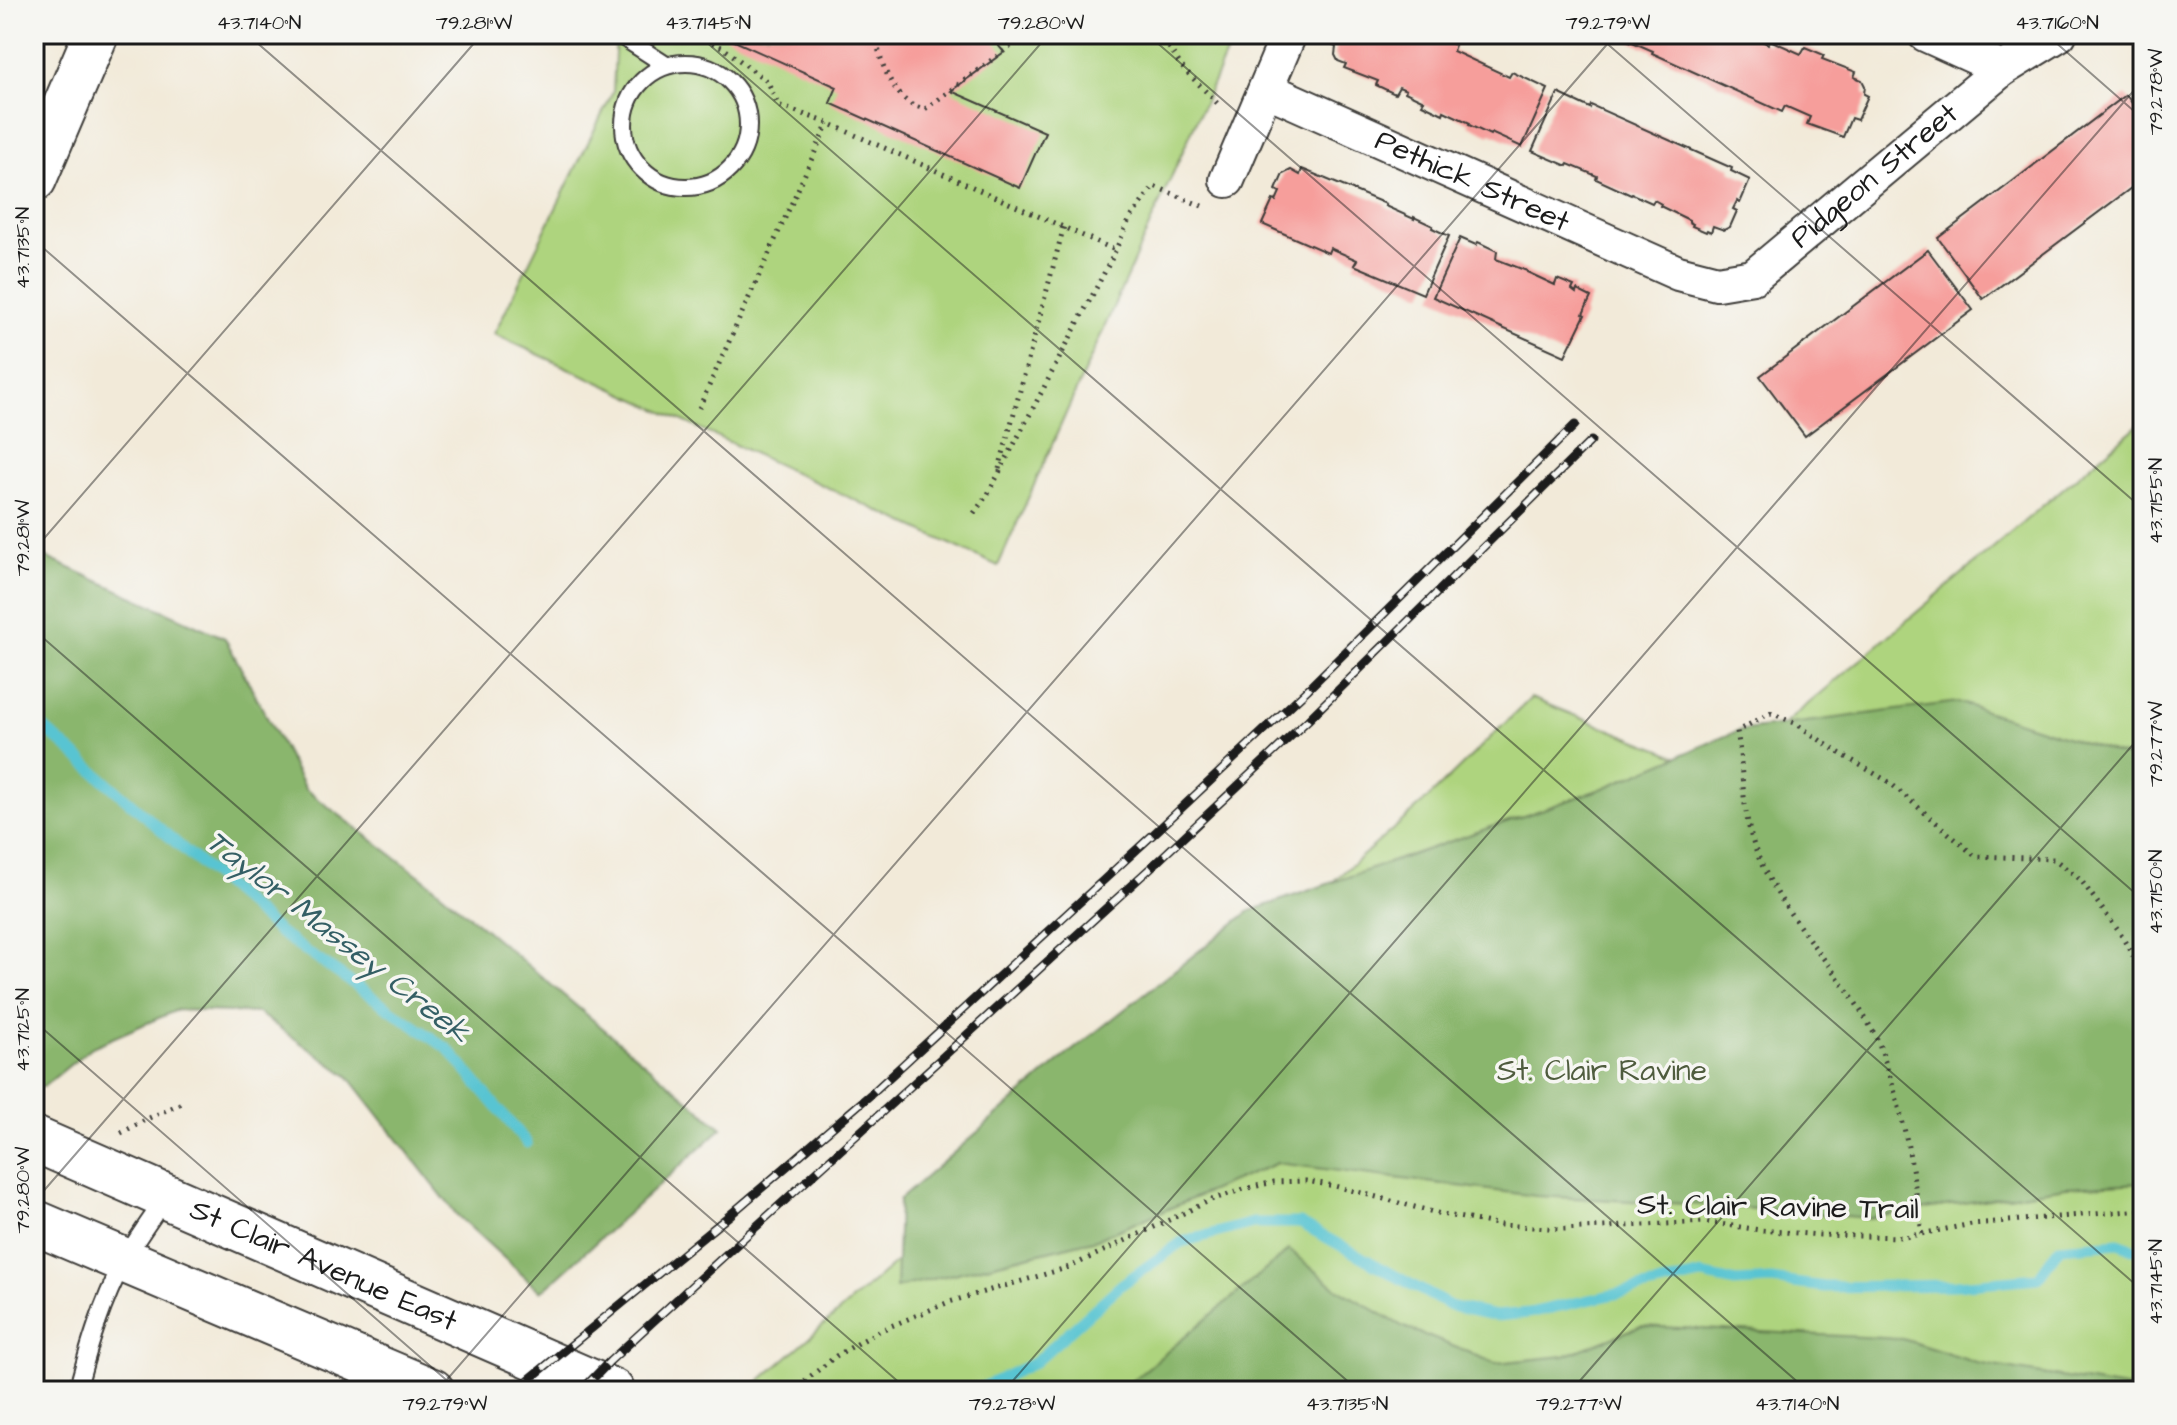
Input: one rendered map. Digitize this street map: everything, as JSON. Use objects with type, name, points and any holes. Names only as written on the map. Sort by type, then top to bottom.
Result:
[{"type":"main road","points":[[35,175],[96,34]]},
{"type":"main road","name":"St Clair Avenue East","points":[[34,1139],[612,1391]]},
{"type":"main road","points":[[34,1222],[432,1391]]},
{"type":"street","points":[[1227,180],[1289,34]]},
{"type":"street","points":[[1925,34],[2002,69]]},
{"type":"street","name":"Pidgeon Street","points":[[1678,273],[1717,283],[1753,277],[2002,69],[2059,34]]},
{"type":"street","name":"Pethick Street","points":[[1266,89],[1678,273]]},
{"type":"lane","points":[[618,34],[666,65],[687,62],[707,66],[725,76],[739,91],[747,110],[748,130],[743,150],[733,167],[716,180],[697,187],[677,187],[657,181],[641,168],[629,151],[623,130],[625,109],[634,90],[648,75],[666,65]]},
{"type":"lane","points":[[77,1391],[93,1334],[125,1260],[167,1196]]},
{"type":"path","points":[[690,34],[722,47],[768,82],[778,105],[828,123],[1115,250]]},
{"type":"path","points":[[877,34],[878,49],[889,79],[912,106],[925,109],[1027,34]]},
{"type":"path","points":[[1160,34],[1182,67],[1220,106]]},
{"type":"path","points":[[699,408],[828,123]]},
{"type":"path","points":[[974,513],[988,494],[1129,220],[1154,186],[1180,195]]},
{"type":"path","points":[[996,478],[1064,226]]},
{"type":"path","points":[[1922,1234],[1899,1103],[1877,1040],[1851,998],[1782,903],[1758,854],[1745,814],[1737,731],[1771,713],[1795,723],[1889,782],[1975,856],[2054,859],[2080,879],[2120,933],[2143,974]]},
{"type":"path","points":[[119,1135],[184,1102]]},
{"type":"path","name":"St. Clair Ravine Trail","points":[[792,1391],[836,1356],[879,1331],[949,1302],[1070,1267],[1211,1200],[1274,1182],[1306,1181],[1441,1214],[1501,1225],[1563,1229],[1707,1222],[1820,1235],[1905,1237],[1972,1224],[2143,1210]]},
{"type":"green space","points":[[616,34],[1235,34],[998,566],[494,334],[613,92]]},
{"type":"green space","name":"St. Clair Ravine","points":[[2143,421],[2143,1391],[748,1391],[1423,803],[1531,698],[1724,775]]},
{"type":"green space","points":[[34,552],[225,638],[305,789],[432,885],[722,1128],[541,1292],[457,1215],[348,1076],[258,1013],[177,1010],[92,1047],[43,1087],[34,1083]]},
{"type":"green space","points":[[1958,702],[2143,762],[2143,1183],[2066,1187],[1869,1218],[1536,1196],[1277,1163],[1097,1239],[896,1288],[899,1200],[1069,1053],[1250,911],[1601,789],[1737,731]]},
{"type":"green space","points":[[1289,1250],[1335,1287],[1402,1326],[1495,1363],[1564,1356],[1641,1326],[1903,1339],[1977,1363],[2142,1391],[1120,1391]]},
{"type":"building","points":[[719,34],[995,34],[991,37],[1004,52],[951,91],[1045,132],[1020,188],[830,103],[837,87]]},
{"type":"building","points":[[1337,34],[1431,34],[1455,45],[1453,51],[1509,77],[1512,72],[1548,89],[1522,147],[1422,104],[1424,101],[1406,90],[1399,87],[1395,94],[1376,85],[1378,81],[1344,68],[1346,64],[1338,61],[1336,47],[1332,45]]},
{"type":"building","points":[[1623,34],[1746,34],[1768,44],[1770,40],[1801,54],[1805,47],[1824,55],[1822,59],[1856,72],[1854,77],[1862,80],[1864,94],[1868,96],[1857,120],[1851,118],[1843,137],[1807,124],[1810,117],[1785,106],[1782,112],[1652,53],[1621,37]]},
{"type":"building","points":[[1558,93],[1732,168],[1731,171],[1750,180],[1740,203],[1737,201],[1733,209],[1737,211],[1730,227],[1724,230],[1713,226],[1711,232],[1706,232],[1654,200],[1652,203],[1631,195],[1596,179],[1597,176],[1532,151]]},
{"type":"building","points":[[2126,95],[2143,118],[2143,179],[1983,299],[1938,238]]},
{"type":"building","points":[[1302,169],[1386,204],[1449,236],[1423,294],[1354,265],[1357,260],[1330,248],[1328,253],[1262,224],[1280,192],[1276,190],[1283,174],[1291,170],[1300,175]]},
{"type":"building","points":[[1460,238],[1497,251],[1496,259],[1555,285],[1557,279],[1574,286],[1572,290],[1576,293],[1577,290],[1591,297],[1565,356],[1433,297]]},
{"type":"building","points":[[1928,250],[1973,310],[1805,436],[1760,376]]},
{"type":"waterway","name":"Taylor Massey Creek","points":[[34,719],[281,934],[448,1049],[527,1143]]},
{"type":"waterway","name":"Taylor Massey Creek","points":[[964,1391],[981,1388],[1034,1363],[1121,1285],[1182,1242],[1253,1223],[1300,1223],[1450,1306],[1496,1316],[1529,1313],[1702,1275],[1734,1282],[1771,1280],[1825,1287],[1956,1285],[2038,1278],[2059,1248],[2118,1243],[2143,1252]]},
{"type":"waterway","name":"Taylor Massey Creek","points":[[887,1383],[941,1391]]},
{"type":"railway","points":[[515,1391],[730,1215],[870,1095],[1307,690],[1575,425]]},
{"type":"railway","points":[[581,1391],[1308,720],[1591,441]]}]
